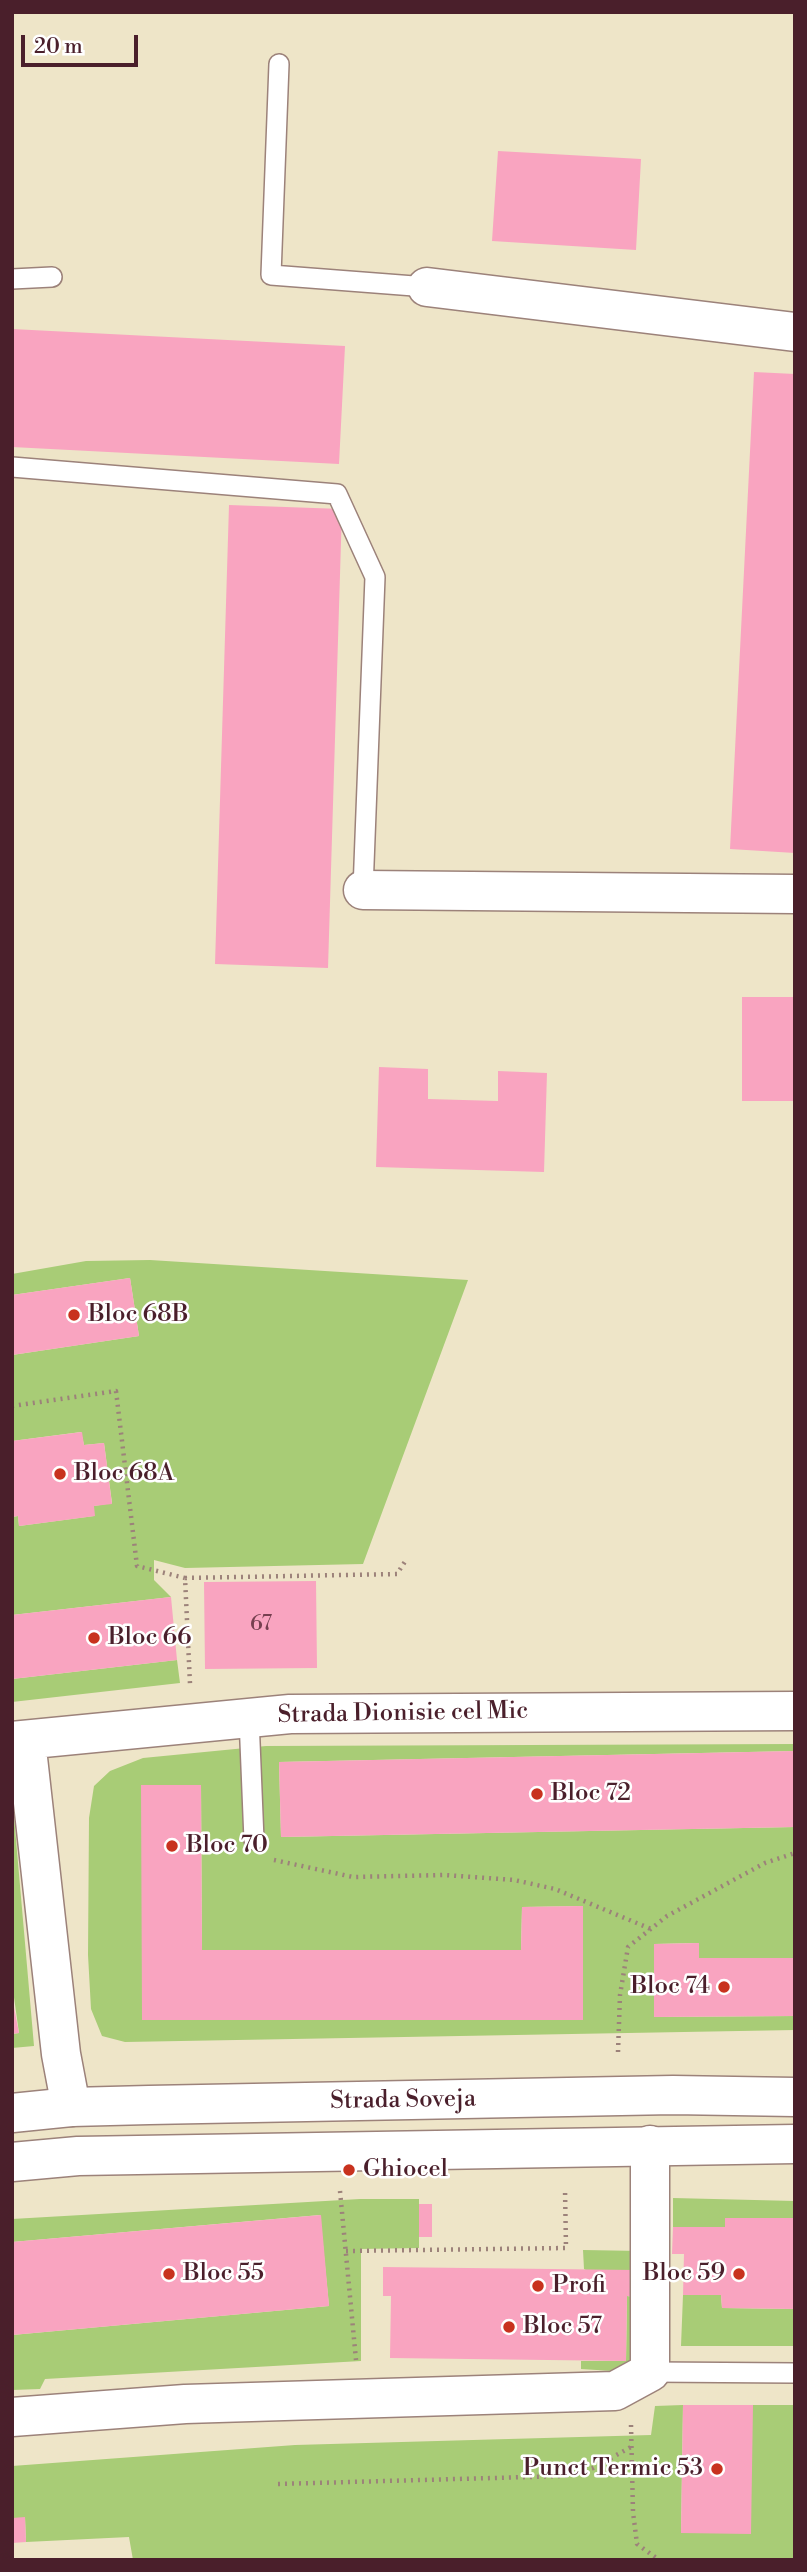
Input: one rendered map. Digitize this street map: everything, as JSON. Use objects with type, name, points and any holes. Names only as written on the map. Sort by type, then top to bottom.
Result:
[{"type":"street","points":[[427,287],[795,332]]},
{"type":"street","points":[[363,890],[795,894]]},
{"type":"street","name":"Strada Dionisie cel Mic","points":[[19,1740],[290,1714],[795,1711]]},
{"type":"street","points":[[19,1740],[61,2054],[71,2107]]},
{"type":"street","name":"Strada Soveja","points":[[12,2113],[71,2107],[673,2095],[795,2097]]},
{"type":"street","points":[[12,2417],[185,2404],[615,2391],[640,2377],[650,2144]]},
{"type":"street","name":"Strada Soveja","points":[[12,2162],[78,2156],[650,2144],[795,2144]]},
{"type":"lane","points":[[279,64],[271,275],[427,287]]},
{"type":"lane","points":[[12,279],[52,277]]},
{"type":"lane","points":[[12,467],[337,494],[375,577],[363,890]]},
{"type":"lane","points":[[249,1718],[254,1840]]},
{"type":"lane","points":[[640,2377],[795,2373]]},
{"type":"path","points":[[12,1406],[116,1391],[137,1566],[185,1578],[397,1574],[406,1560]]},
{"type":"path","points":[[185,1578],[192,1723]]},
{"type":"path","points":[[254,1840],[270,1859],[353,1877],[444,1875],[514,1880],[541,1886],[652,1928]]},
{"type":"path","points":[[618,2052],[620,1994],[628,1947],[667,1916],[765,1863],[795,1853]]},
{"type":"path","points":[[346,2251],[566,2248],[565,2189]]},
{"type":"path","points":[[340,2191],[359,2399]]},
{"type":"path","points":[[640,2377],[631,2447],[633,2512],[638,2544],[659,2560]]},
{"type":"path","points":[[278,2484],[564,2476],[593,2468],[631,2447]]},
{"type":"green space","points":[[150,1260],[468,1280],[363,1564],[185,1568],[154,1560],[154,1580],[171,1597],[12,1615],[12,1517],[18,1516],[19,1526],[94,1516],[94,1506],[112,1503],[104,1443],[84,1445],[81,1432],[12,1441],[12,1355],[139,1336],[130,1278],[12,1295],[12,1274],[86,1261]]},
{"type":"green space","points":[[177,1660],[180,1683],[12,1702],[12,1679]]},
{"type":"green space","points":[[795,1744],[795,1751],[279,1762],[281,1837],[795,1827],[795,1958],[699,1958],[698,1943],[654,1944],[655,2017],[795,2016],[795,2030],[125,2042],[102,2036],[91,2009],[88,1955],[89,1818],[94,1786],[110,1771],[143,1758],[266,1746]],"holes":[[[142,1785],[201,1785],[202,1950],[521,1950],[522,1907],[583,1906],[583,2019],[142,2020]]]},
{"type":"green space","points":[[12,1794],[34,2046],[12,2048],[12,2034],[19,2033],[12,1983]]},
{"type":"green space","points":[[673,2198],[795,2201],[795,2218],[726,2218],[725,2227],[673,2227]]},
{"type":"green space","points":[[360,2199],[419,2199],[419,2248],[361,2249],[361,2361],[45,2379],[40,2389],[12,2390],[12,2335],[329,2306],[320,2215],[12,2242],[12,2219]]},
{"type":"green space","points":[[583,2250],[642,2251],[638,2357],[612,2371],[581,2369],[581,2361],[626,2361],[627,2296],[635,2297],[584,2269]]},
{"type":"green space","points":[[683,2295],[721,2295],[722,2308],[795,2309],[795,2346],[681,2346]]},
{"type":"green space","points":[[683,2405],[681,2533],[753,2405],[795,2405],[795,2560],[133,2560],[129,2537],[26,2542],[25,2518],[12,2518],[12,2466],[295,2445],[651,2435],[655,2406]]},
{"type":"building","points":[[498,151],[641,159],[636,250],[492,241]]},
{"type":"building","points":[[12,329],[345,346],[339,464],[12,447]]},
{"type":"building","points":[[754,372],[795,374],[795,853],[730,849]]},
{"type":"building","points":[[229,505],[342,509],[328,968],[215,964]]},
{"type":"building","points":[[742,997],[795,997],[795,1101],[742,1101]]},
{"type":"building","points":[[379,1067],[428,1069],[428,1099],[498,1101],[498,1071],[547,1073],[544,1172],[376,1167]]},
{"type":"building","name":"Bloc 68B","points":[[130,1278],[139,1336],[12,1355],[12,1295]]},
{"type":"building","name":"Bloc 68A","points":[[82,1432],[84,1445],[104,1443],[112,1504],[94,1506],[95,1516],[19,1526],[18,1516],[12,1517],[12,1441]]},
{"type":"building","points":[[316,1581],[317,1668],[205,1669],[204,1582]]},
{"type":"building","name":"Bloc 66","points":[[171,1597],[177,1660],[12,1679],[12,1615]]},
{"type":"building","name":"Bloc 72","points":[[795,1751],[795,1827],[281,1837],[279,1762]]},
{"type":"building","name":"Bloc 70","points":[[141,1785],[201,1785],[202,1950],[521,1950],[522,1907],[583,1906],[583,2020],[142,2020]]},
{"type":"building","name":"Bloc 74","points":[[699,1943],[699,1958],[795,1958],[795,2016],[654,2017],[654,1944]]},
{"type":"building","points":[[12,1997],[19,2033],[12,2034]]},
{"type":"building","points":[[419,2204],[432,2204],[432,2237],[419,2237]]},
{"type":"building","name":"Bloc 55","points":[[321,2215],[329,2306],[12,2335],[12,2242]]},
{"type":"building","name":"Bloc 59","points":[[725,2218],[795,2218],[795,2309],[722,2308],[721,2295],[683,2295],[684,2254],[672,2254],[673,2227],[725,2227]]},
{"type":"building","name":"Bloc 57","points":[[383,2267],[636,2270],[635,2297],[627,2296],[626,2361],[390,2358],[391,2296],[383,2296]]},
{"type":"building","name":"Punct Termic 53","points":[[683,2405],[753,2405],[751,2534],[681,2533]]},
{"type":"building","points":[[25,2517],[26,2542],[12,2543],[12,2518]]},
{"type":"place","name":"Bloc 68B","points":[[74,1315]]},
{"type":"place","name":"Bloc 68A","points":[[60,1474]]},
{"type":"place","name":"Bloc 66","points":[[94,1638]]},
{"type":"place","name":"Bloc 72","points":[[537,1794]]},
{"type":"place","name":"Bloc 70","points":[[172,1846]]},
{"type":"place","name":"Bloc 74","points":[[724,1987]]},
{"type":"place","name":"Ghiocel","points":[[349,2170]]},
{"type":"place","name":"Bloc 55","points":[[169,2274]]},
{"type":"place","name":"Bloc 59","points":[[739,2274]]},
{"type":"place","name":"Profi","points":[[538,2286]]},
{"type":"place","name":"Bloc 57","points":[[509,2327]]},
{"type":"place","name":"Punct Termic 53","points":[[717,2469]]}]
